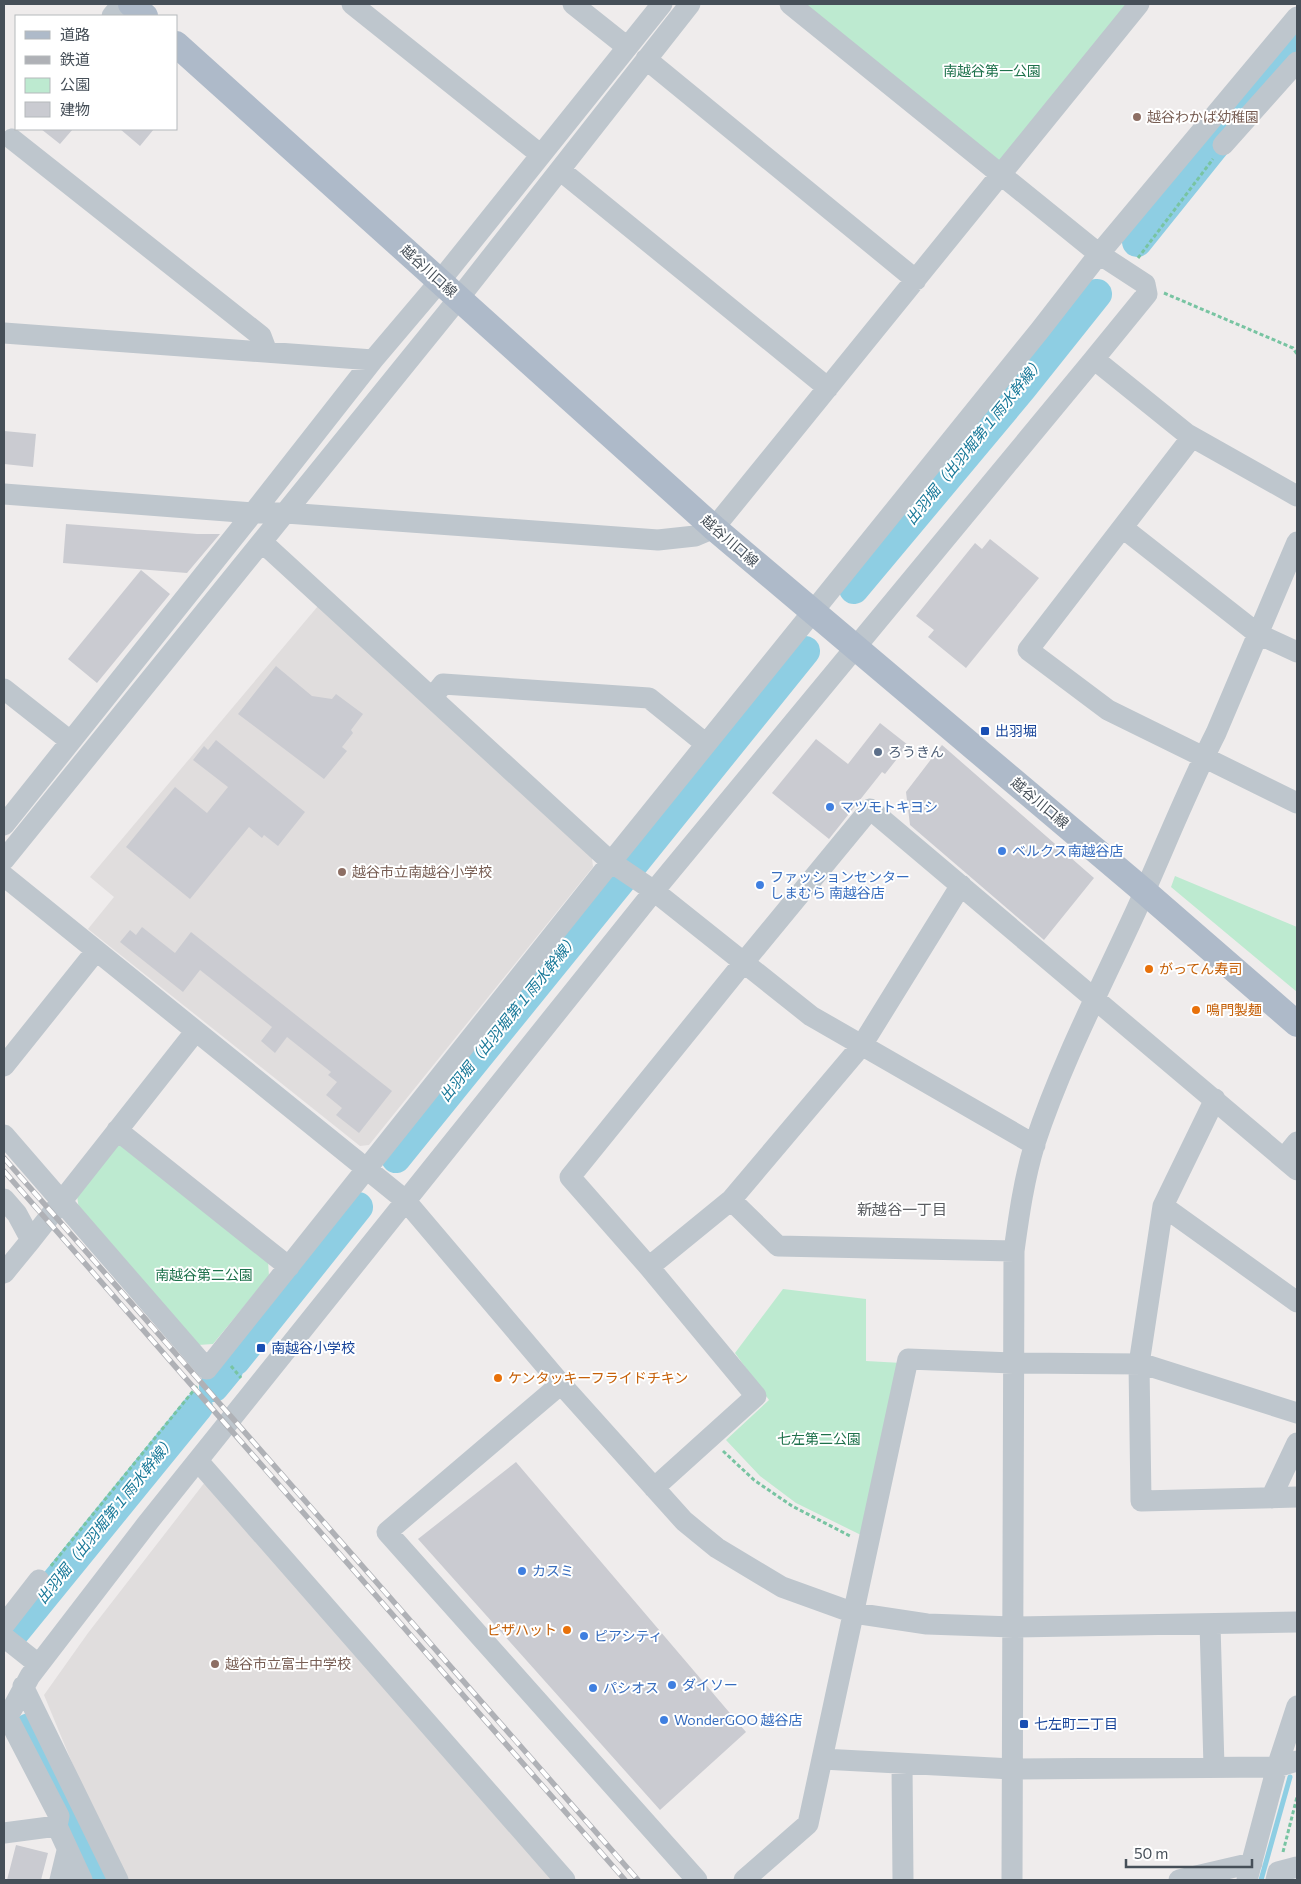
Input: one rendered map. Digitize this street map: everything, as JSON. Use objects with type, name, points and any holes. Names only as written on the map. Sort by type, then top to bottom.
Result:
[{"type":"main road","points":[[131,4],[144,15]]},
{"type":"main road","name":"越谷川口線","points":[[178,46],[714,528],[1145,892],[1297,1024]]},
{"type":"street","points":[[113,15],[122,4]]},
{"type":"street","points":[[352,4],[541,155]]},
{"type":"street","points":[[573,4],[627,47]]},
{"type":"street","points":[[4,825],[253,514],[373,360],[440,281],[662,4]]},
{"type":"street","points":[[4,860],[459,298],[690,4]]},
{"type":"street","points":[[82,1880],[56,1826],[59,1816],[6,1718],[21,1689],[38,1664],[146,1525],[654,891],[1147,294],[1146,284],[1099,254],[790,4]]},
{"type":"street","points":[[4,494],[253,514],[286,513],[658,540],[695,536],[714,528],[1138,4]]},
{"type":"street","points":[[4,1135],[206,1369],[1099,254],[1297,17]]},
{"type":"street","points":[[646,59],[916,280]]},
{"type":"street","points":[[1224,144],[1297,62]]},
{"type":"street","points":[[12,139],[260,336],[267,352]]},
{"type":"street","points":[[560,170],[828,388]]},
{"type":"street","points":[[4,333],[373,360]]},
{"type":"street","points":[[1094,359],[1192,437],[1297,496]]},
{"type":"street","points":[[1192,437],[1028,650],[1108,710],[1297,803]]},
{"type":"street","points":[[1123,528],[1258,634],[1297,652]]},
{"type":"street","points":[[262,542],[611,862],[654,891],[811,1016],[1035,1145]]},
{"type":"street","points":[[1012,1880],[1014,1251],[1021,1198],[1035,1145],[1071,1051],[1145,892],[1296,549]]},
{"type":"street","points":[[432,698],[443,684],[649,698],[706,744]]},
{"type":"street","points":[[4,689],[70,741]]},
{"type":"street","points":[[654,1488],[756,1396],[649,1267],[570,1177],[870,809],[1215,1099],[1293,1157]]},
{"type":"street","points":[[4,876],[405,1200],[561,1384],[684,1520],[717,1548],[782,1587],[854,1613],[927,1624],[1013,1627],[1297,1622]]},
{"type":"street","points":[[649,1267],[731,1200],[862,1044],[960,885]]},
{"type":"street","points":[[4,1066],[96,951]]},
{"type":"street","points":[[4,1273],[195,1032]]},
{"type":"street","points":[[1215,1099],[1163,1206],[1139,1364],[1141,1501],[1297,1498]]},
{"type":"street","points":[[117,1130],[289,1267]]},
{"type":"street","points":[[4,1199],[17,1214],[31,1240]]},
{"type":"street","points":[[731,1200],[778,1246],[1014,1251]]},
{"type":"street","points":[[1163,1206],[1297,1302]]},
{"type":"street","points":[[744,1880],[808,1824],[908,1359],[1013,1363],[1139,1364],[1297,1413]]},
{"type":"street","points":[[561,1384],[387,1532],[697,1880]]},
{"type":"street","points":[[1271,1498],[1297,1443]]},
{"type":"street","points":[[198,1461],[565,1880]]},
{"type":"street","points":[[4,1625],[39,1580]]},
{"type":"street","points":[[1210,1624],[1214,1767]]},
{"type":"street","points":[[11,1643],[38,1664]]},
{"type":"street","points":[[21,1689],[118,1880]]},
{"type":"street","points":[[1179,1880],[1250,1872],[1277,1767],[1297,1706]]},
{"type":"street","points":[[822,1759],[1012,1769],[1277,1767],[1297,1762]]},
{"type":"street","points":[[902,1764],[903,1880]]},
{"type":"street","points":[[4,1833],[56,1826]]},
{"type":"street","points":[[60,1880],[67,1851]]},
{"type":"path","points":[[1127,272],[1224,144]]},
{"type":"path","points":[[1146,284],[1293,348],[1297,354]]},
{"type":"path","points":[[39,1580],[205,1377],[206,1369]]},
{"type":"path","points":[[715,1456],[722,1450],[754,1480],[792,1506],[860,1541]]},
{"type":"path","points":[[1289,1873],[1297,1797]]},
{"type":"shaded area","name":"越谷市立南越谷小学校","points":[[318,606],[592,858],[593,867],[369,1145],[360,1146],[88,929],[114,897],[90,877]]},
{"type":"shaded area","name":"越谷市立富士中学校","points":[[205,1482],[555,1880],[128,1880],[90,1806],[44,1695],[88,1633]]},
{"type":"green space","name":"南越谷第一公園","points":[[803,4],[1128,4],[1003,167]]},
{"type":"green space","points":[[1175,876],[1297,927],[1297,992],[1171,887]]},
{"type":"green space","name":"南越谷第二公園","points":[[123,1144],[268,1261],[269,1276],[213,1344],[198,1345],[79,1209],[77,1196],[116,1145]]},
{"type":"green space","name":"七左第二公園","points":[[783,1289],[866,1299],[866,1361],[902,1363],[863,1536],[796,1503],[760,1476],[726,1440],[769,1400],[735,1353]]},
{"type":"building","points":[[42,130],[72,130],[60,144]]},
{"type":"building","points":[[121,130],[153,130],[140,146]]},
{"type":"building","points":[[4,431],[36,434],[33,467],[4,464]]},
{"type":"building","points":[[66,524],[220,534],[187,573],[63,563]]},
{"type":"building","points":[[990,539],[1039,578],[966,668],[928,637],[934,630],[916,616],[975,543],[982,549]]},
{"type":"building","points":[[141,570],[170,594],[97,683],[68,659]]},
{"type":"building","points":[[276,666],[312,696],[332,699],[336,694],[363,714],[351,730],[353,733],[342,747],[347,751],[324,779],[238,714]]},
{"type":"building","points":[[880,723],[908,745],[885,774],[882,772],[829,839],[772,793],[816,739],[848,764]]},
{"type":"building","points":[[216,740],[305,812],[278,846],[264,835],[262,838],[249,827],[190,899],[126,847],[175,787],[207,813],[228,787],[193,760],[204,746],[208,750]]},
{"type":"building","name":"ベルクス南越谷店","points":[[942,745],[1094,878],[1044,940],[910,825],[906,792]]},
{"type":"building","points":[[142,927],[175,953],[191,932],[392,1091],[359,1133],[336,1115],[342,1108],[326,1095],[337,1082],[328,1075],[331,1072],[287,1037],[275,1053],[261,1041],[272,1027],[200,970],[183,992],[120,942],[130,930],[136,935]]},
{"type":"building","name":"ピアシティ","points":[[516,1462],[746,1732],[660,1810],[418,1539]]},
{"type":"building","points":[[16,1845],[48,1853],[41,1880],[7,1880]]},
{"type":"waterway","name":"出羽堀（出羽堀第１雨水幹線）","points":[[1137,242],[1297,43]]},
{"type":"waterway","name":"出羽堀（出羽堀第１雨水幹線）","points":[[854,589],[1022,388],[1097,294]]},
{"type":"waterway","name":"出羽堀（出羽堀第１雨水幹線）","points":[[634,863],[805,651]]},
{"type":"waterway","name":"出羽堀（出羽堀第１雨水幹線）","points":[[396,1158],[622,879]]},
{"type":"waterway","name":"出羽堀（出羽堀第１雨水幹線）","points":[[235,1361],[358,1207]]},
{"type":"waterway","name":"出羽堀（出羽堀第１雨水幹線）","points":[[214,1387],[228,1370]]},
{"type":"waterway","name":"出羽堀（出羽堀第１雨水幹線）","points":[[14,1633],[198,1407]]},
{"type":"waterway","name":"出羽堀（出羽堀第１雨水幹線）","points":[[29,1728],[107,1880]]},
{"type":"waterway","points":[[1261,1880],[1290,1777]]},
{"type":"railway","points":[[4,1158],[638,1880]]},
{"type":"railway","points":[[4,1171],[625,1880]]},
{"type":"place","name":"越谷わかば幼稚園","points":[[1137,117]]},
{"type":"place","name":"出羽堀","points":[[985,731]]},
{"type":"place","name":"ろうきん","points":[[878,752]]},
{"type":"place","name":"マツモトキヨシ","points":[[830,807]]},
{"type":"place","name":"ベルクス南越谷店","points":[[1002,851]]},
{"type":"place","name":"越谷市立南越谷小学校","points":[[342,872]]},
{"type":"place","name":"ファッションセンター しまむら 南越谷店","points":[[760,885]]},
{"type":"place","name":"がってん寿司","points":[[1149,969]]},
{"type":"place","name":"鳴門製麺","points":[[1196,1010]]},
{"type":"place","name":"南越谷小学校","points":[[261,1348]]},
{"type":"place","name":"ケンタッキーフライドチキン","points":[[498,1378]]},
{"type":"place","name":"カスミ","points":[[522,1571]]},
{"type":"place","name":"ピザハット","points":[[567,1630]]},
{"type":"place","name":"ピアシティ","points":[[584,1636]]},
{"type":"place","name":"越谷市立富士中学校","points":[[215,1664]]},
{"type":"place","name":"ダイソー","points":[[672,1685]]},
{"type":"place","name":"パシオス","points":[[593,1688]]},
{"type":"place","name":"WonderGOO 越谷店","points":[[664,1720]]},
{"type":"place","name":"七左町二丁目","points":[[1024,1724]]},
{"type":"district","name":"新越谷一丁目","points":[[902,1210]]}]
